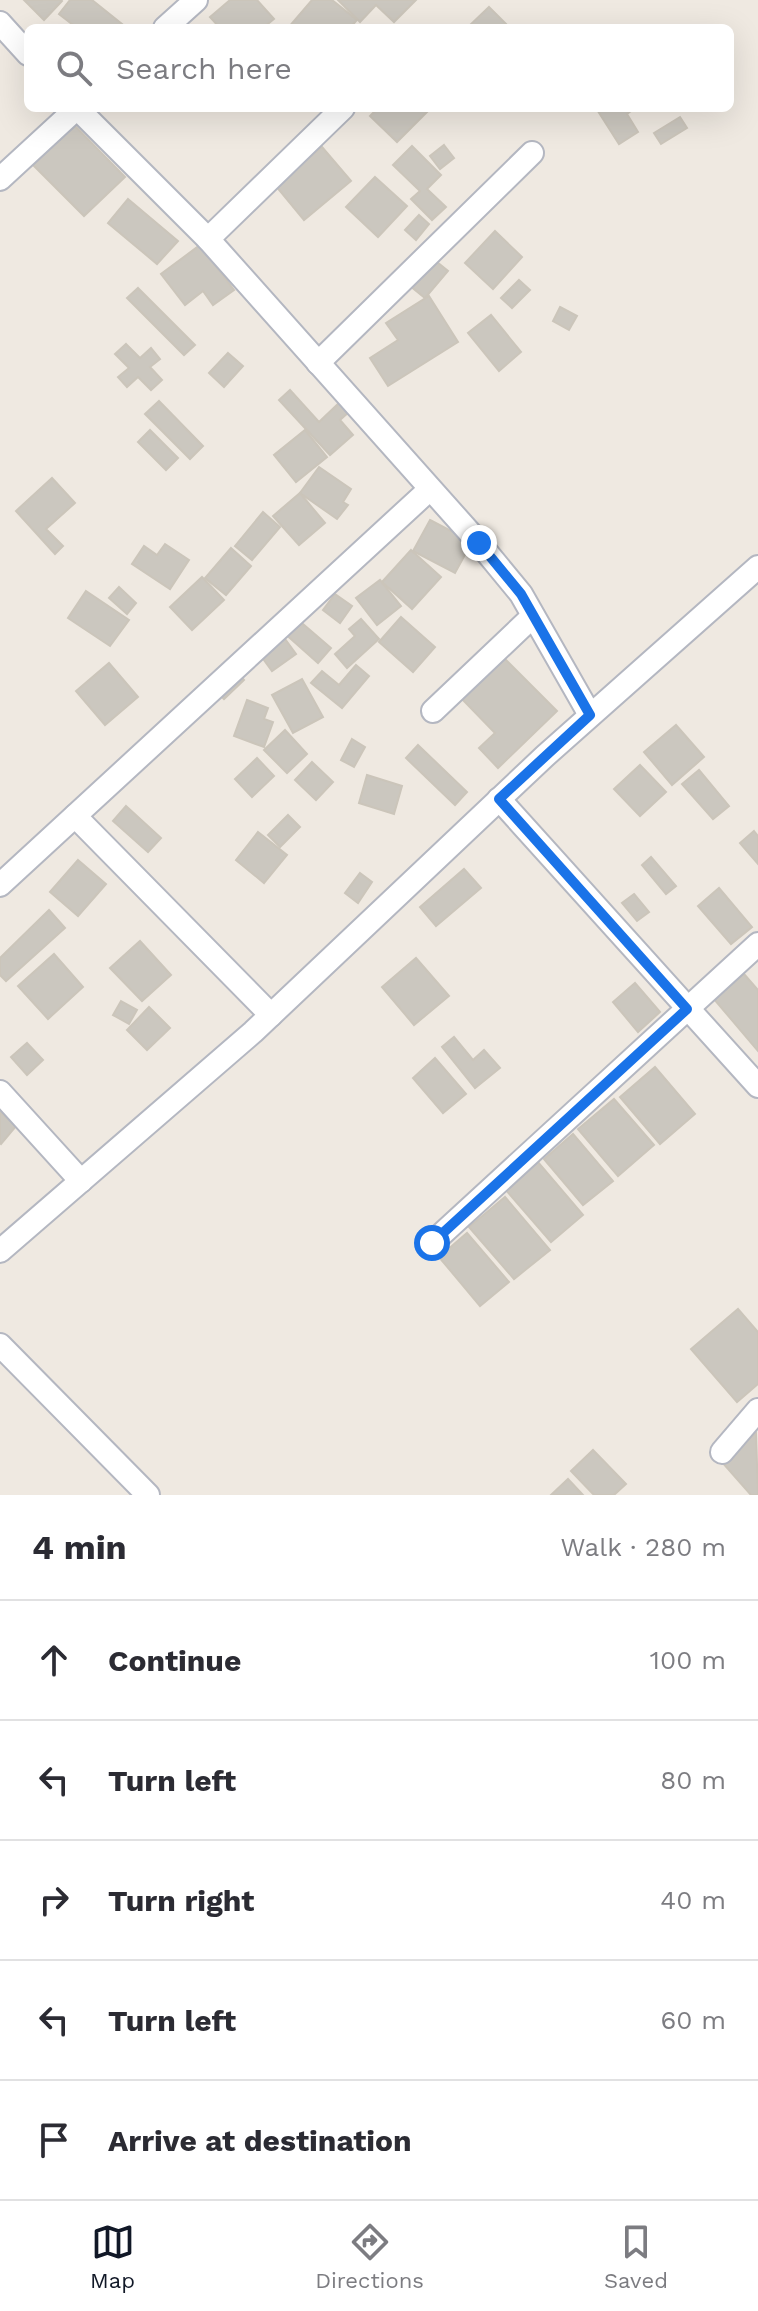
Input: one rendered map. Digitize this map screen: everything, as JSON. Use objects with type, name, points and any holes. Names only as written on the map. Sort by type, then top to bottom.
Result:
[{"type":"street","points":[[169,24],[196,0]]},
{"type":"street","points":[[0,23],[24,50]]},
{"type":"street","points":[[0,179],[73,112]]},
{"type":"street","points":[[81,112],[208,239],[521,594],[590,715]]},
{"type":"street","points":[[208,239],[339,112]]},
{"type":"street","points":[[318,363],[532,153]]},
{"type":"street","points":[[0,885],[430,489]]},
{"type":"street","points":[[0,1251],[271,1015],[590,715],[758,567]]},
{"type":"street","points":[[433,711],[533,616]]},
{"type":"street","points":[[499,799],[758,1086]]},
{"type":"street","points":[[75,816],[271,1015]]},
{"type":"street","points":[[432,1243],[758,944]]},
{"type":"street","points":[[0,1092],[81,1181]]},
{"type":"street","points":[[0,1345],[148,1495]]},
{"type":"street","points":[[722,1452],[758,1410]]},
{"type":"building","points":[[24,0],[61,0],[62,1],[44,20]]},
{"type":"building","points":[[70,0],[92,0],[122,24],[72,24],[59,14]]},
{"type":"building","points":[[230,0],[257,0],[274,19],[268,24],[216,24],[210,17]]},
{"type":"building","points":[[312,0],[332,0],[357,20],[354,24],[291,24]]},
{"type":"building","points":[[338,0],[416,0],[394,22],[376,5],[360,22]]},
{"type":"building","points":[[489,7],[506,24],[471,24]]},
{"type":"building","points":[[374,112],[427,112],[397,142],[370,116]]},
{"type":"building","points":[[599,112],[630,112],[627,114],[638,132],[619,144]]},
{"type":"building","points":[[680,117],[687,128],[661,144],[654,133]]},
{"type":"building","points":[[74,125],[125,177],[84,216],[33,165]]},
{"type":"building","points":[[444,145],[454,158],[440,169],[430,156]]},
{"type":"building","points":[[412,146],[441,175],[427,189],[446,207],[432,220],[411,199],[420,191],[393,165]]},
{"type":"building","points":[[322,147],[351,181],[304,220],[275,185]]},
{"type":"building","points":[[375,177],[407,206],[378,237],[346,207]]},
{"type":"building","points":[[128,199],[178,241],[157,264],[108,223]]},
{"type":"building","points":[[419,215],[429,224],[416,240],[405,230]]},
{"type":"building","points":[[495,231],[522,257],[493,289],[465,263]]},
{"type":"building","points":[[200,245],[234,290],[213,305],[203,291],[185,305],[161,274]]},
{"type":"building","points":[[432,258],[448,271],[425,298],[409,285]]},
{"type":"building","points":[[519,280],[530,290],[512,308],[501,298]]},
{"type":"building","points":[[138,288],[195,345],[184,355],[127,298]]},
{"type":"building","points":[[429,296],[458,342],[388,386],[370,358],[398,340],[386,323]]},
{"type":"building","points":[[560,307],[577,316],[569,330],[553,321]]},
{"type":"building","points":[[491,315],[521,352],[499,371],[468,333]]},
{"type":"building","points":[[126,344],[140,358],[151,348],[160,359],[150,367],[162,380],[151,390],[138,377],[127,387],[118,377],[129,368],[115,354]]},
{"type":"building","points":[[228,353],[243,366],[224,387],[209,373]]},
{"type":"building","points":[[290,390],[319,422],[340,402],[349,412],[340,420],[353,435],[330,455],[279,400]]},
{"type":"building","points":[[159,401],[203,446],[190,459],[145,414]]},
{"type":"building","points":[[150,430],[178,458],[166,470],[138,442]]},
{"type":"building","points":[[305,430],[327,457],[296,482],[274,455]]},
{"type":"building","points":[[319,467],[351,489],[343,502],[348,505],[337,519],[300,493]]},
{"type":"building","points":[[52,478],[75,503],[46,529],[63,546],[55,554],[16,511]]},
{"type":"building","points":[[300,493],[325,523],[299,545],[273,516]]},
{"type":"building","points":[[263,512],[280,527],[252,560],[235,546]]},
{"type":"building","points":[[430,520],[472,542],[455,573],[413,551]]},
{"type":"building","points":[[165,544],[189,560],[170,589],[132,564],[144,546],[157,555]]},
{"type":"building","points":[[231,548],[251,566],[226,595],[205,578]]},
{"type":"building","points":[[411,550],[441,577],[412,609],[382,582]]},
{"type":"building","points":[[202,577],[224,600],[192,630],[170,607]]},
{"type":"building","points":[[380,580],[401,606],[377,625],[356,598]]},
{"type":"building","points":[[119,587],[136,603],[127,614],[109,598]]},
{"type":"building","points":[[86,591],[129,620],[110,646],[68,618]]},
{"type":"building","points":[[335,594],[352,606],[340,623],[323,610]]},
{"type":"building","points":[[401,617],[435,647],[413,672],[379,642]]},
{"type":"building","points":[[296,618],[331,648],[318,663],[283,632]]},
{"type":"building","points":[[361,619],[379,639],[347,668],[335,654],[355,636],[349,629]]},
{"type":"building","points":[[280,632],[296,654],[272,671],[256,649]]},
{"type":"building","points":[[504,658],[557,711],[498,768],[479,748],[495,733],[462,699]]},
{"type":"building","points":[[109,663],[138,697],[105,725],[76,691]]},
{"type":"building","points":[[356,665],[369,676],[342,708],[311,683],[322,671],[339,685]]},
{"type":"building","points":[[236,671],[244,680],[224,699],[215,690]]},
{"type":"building","points":[[302,679],[323,717],[293,733],[272,695]]},
{"type":"building","points":[[247,700],[268,708],[264,719],[273,722],[264,747],[234,736]]},
{"type":"building","points":[[676,725],[704,757],[672,785],[644,752]]},
{"type":"building","points":[[285,730],[307,754],[287,773],[264,750]]},
{"type":"building","points":[[352,739],[365,747],[354,767],[341,760]]},
{"type":"building","points":[[418,745],[467,792],[455,805],[406,758]]},
{"type":"building","points":[[257,758],[274,776],[252,797],[235,779]]},
{"type":"building","points":[[312,762],[333,782],[316,800],[295,780]]},
{"type":"building","points":[[640,765],[666,792],[640,816],[614,789]]},
{"type":"building","points":[[699,770],[729,806],[713,819],[682,784]]},
{"type":"building","points":[[367,775],[402,786],[394,814],[359,803]]},
{"type":"building","points":[[126,806],[161,838],[148,852],[113,821]]},
{"type":"building","points":[[288,815],[300,827],[280,847],[268,835]]},
{"type":"building","points":[[754,831],[758,836],[758,864],[740,843]]},
{"type":"building","points":[[258,832],[287,855],[264,883],[236,860]]},
{"type":"building","points":[[651,857],[676,886],[666,894],[642,865]]},
{"type":"building","points":[[78,860],[106,884],[78,916],[50,892]]},
{"type":"building","points":[[464,869],[481,888],[436,926],[420,907]]},
{"type":"building","points":[[360,873],[372,882],[358,903],[345,893]]},
{"type":"building","points":[[719,888],[752,927],[731,944],[698,906]]},
{"type":"building","points":[[634,894],[649,912],[637,921],[622,903]]},
{"type":"building","points":[[49,910],[65,928],[6,981],[0,975],[0,958]]},
{"type":"building","points":[[140,941],[171,975],[142,1001],[110,968]]},
{"type":"building","points":[[54,954],[83,987],[48,1019],[18,986]]},
{"type":"building","points":[[416,958],[449,996],[414,1025],[382,987]]},
{"type":"building","points":[[744,974],[758,990],[758,1051],[714,999]]},
{"type":"building","points":[[635,983],[660,1012],[638,1032],[613,1002]]},
{"type":"building","points":[[121,1001],[137,1010],[129,1024],[113,1015]]},
{"type":"building","points":[[149,1007],[170,1028],[147,1050],[127,1030]]},
{"type":"building","points":[[454,1037],[473,1060],[484,1050],[500,1068],[475,1088],[442,1047]]},
{"type":"building","points":[[27,1043],[43,1060],[27,1075],[11,1057]]},
{"type":"building","points":[[435,1058],[466,1094],[443,1113],[413,1078]]},
{"type":"building","points":[[655,1067],[695,1114],[660,1144],[620,1097]]},
{"type":"building","points":[[614,1099],[654,1145],[618,1176],[578,1129]]},
{"type":"building","points":[[0,1112],[16,1126],[1,1144],[0,1143]]},
{"type":"building","points":[[573,1134],[613,1181],[583,1205],[544,1159]]},
{"type":"building","points":[[537,1161],[583,1215],[551,1242],[505,1189]]},
{"type":"building","points":[[505,1197],[550,1250],[514,1279],[469,1227]]},
{"type":"building","points":[[467,1233],[509,1282],[480,1306],[439,1257]]},
{"type":"building","points":[[738,1309],[758,1332],[758,1384],[737,1402],[691,1349]]},
{"type":"building","points":[[756,1433],[758,1495],[751,1495],[722,1462]]},
{"type":"building","points":[[593,1450],[626,1484],[614,1495],[594,1495],[571,1471]]},
{"type":"building","points":[[568,1479],[583,1495],[551,1495]]},
{"type":"route","points":[[432,1243],[687,1009],[499,799],[590,715],[521,594],[479,543]]}]
